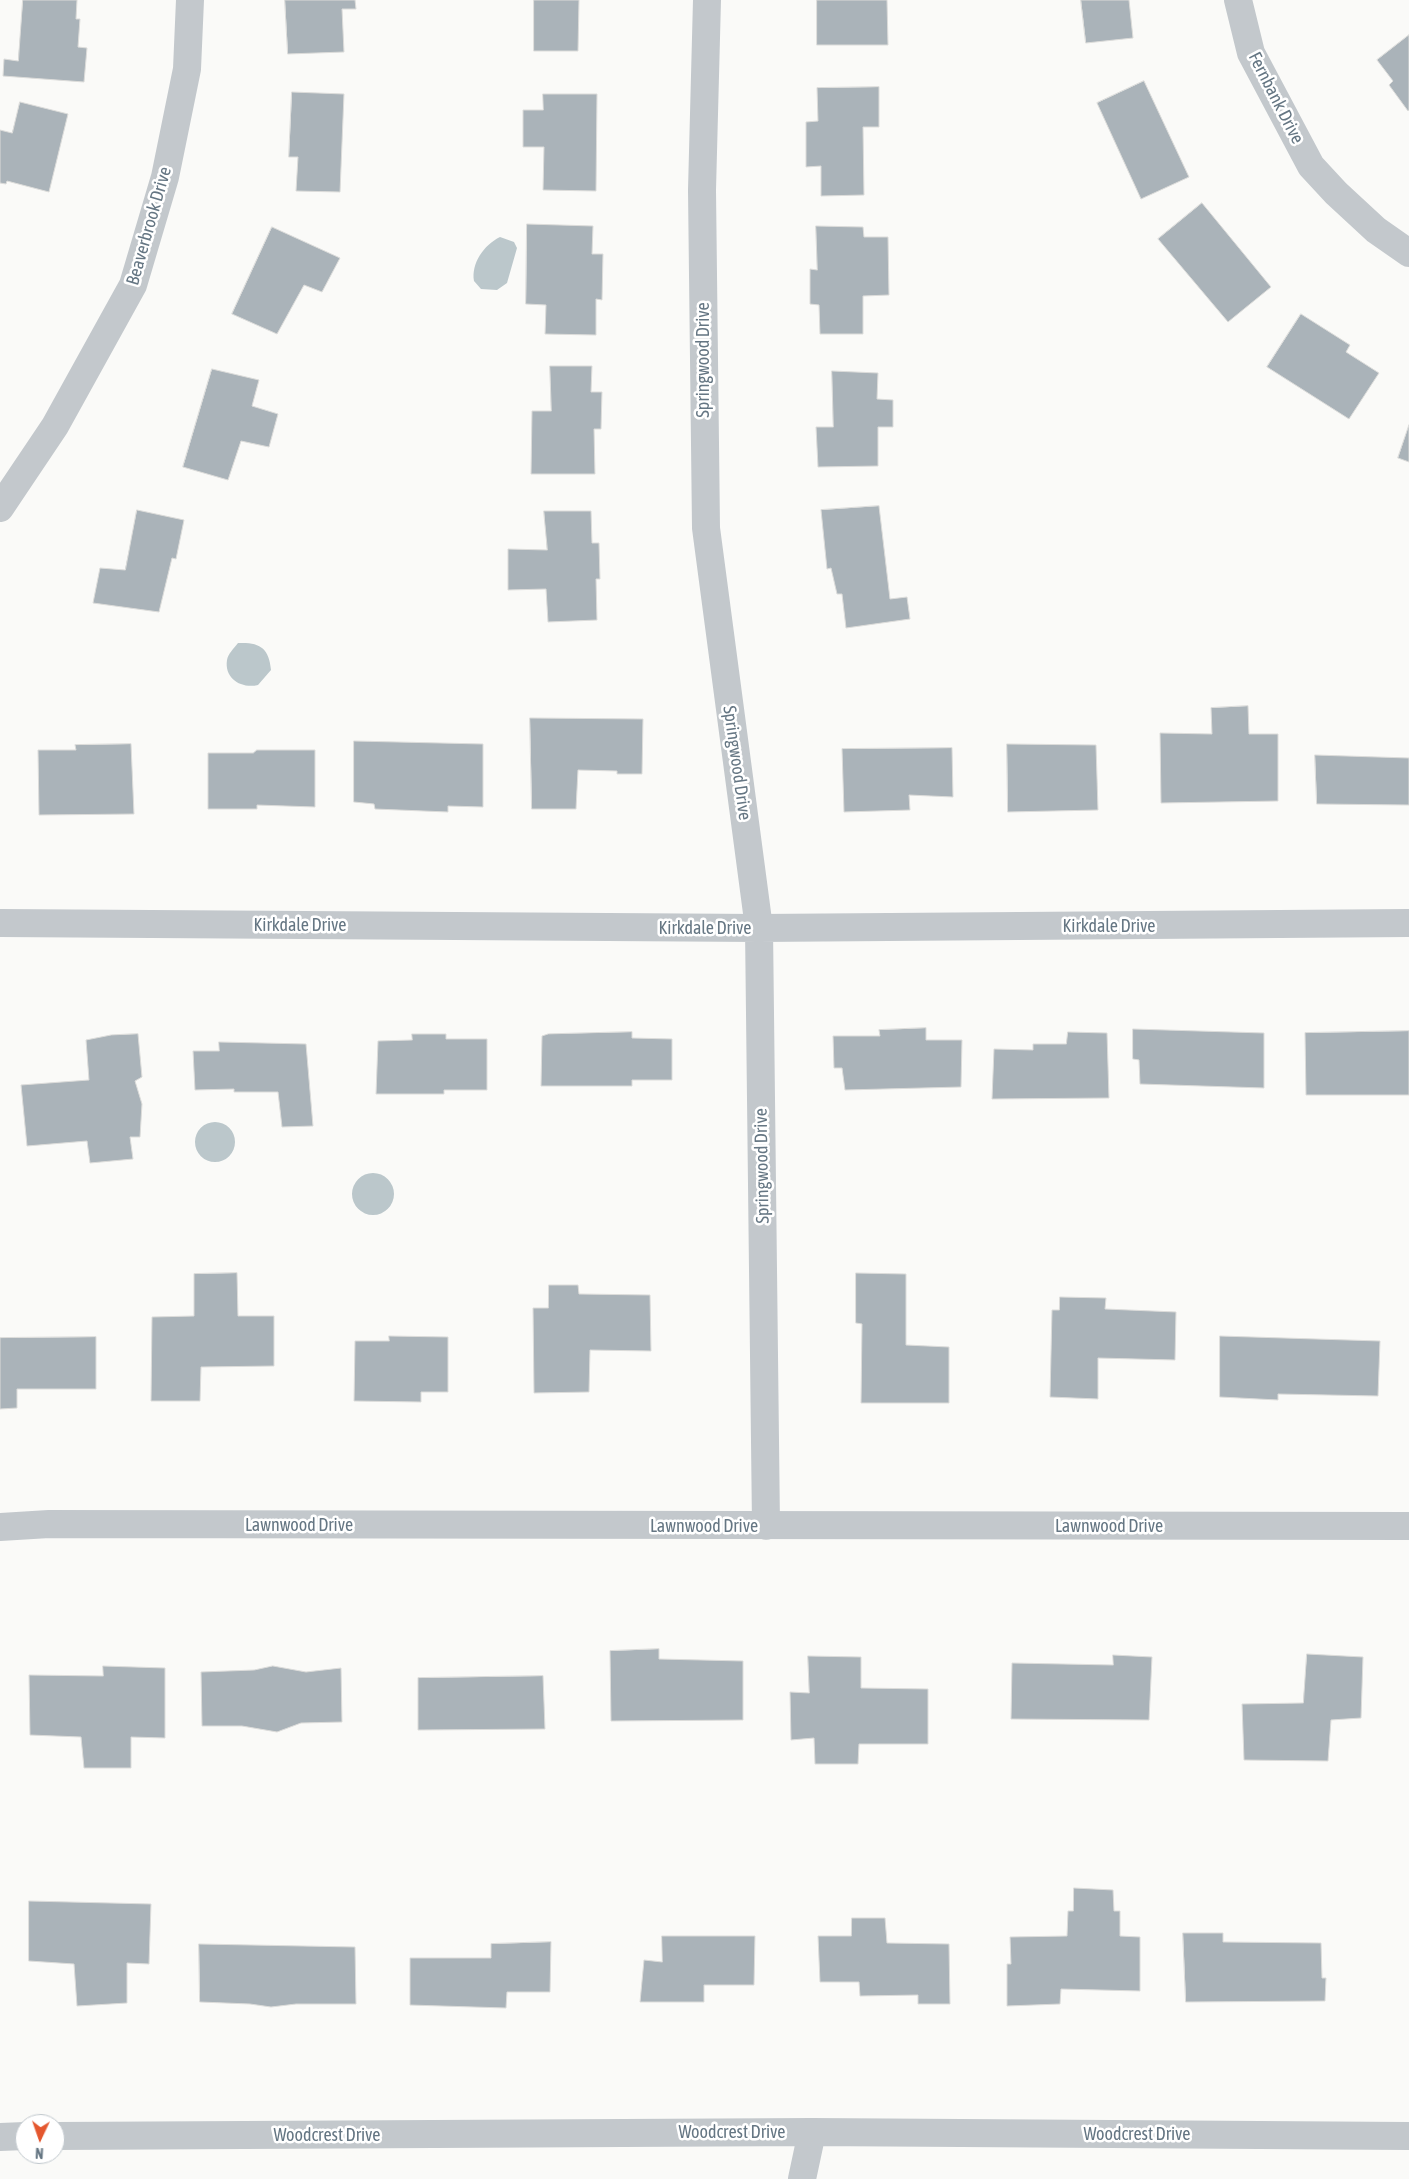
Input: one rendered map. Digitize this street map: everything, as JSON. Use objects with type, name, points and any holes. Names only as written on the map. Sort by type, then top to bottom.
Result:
[{"type":"street","name":"Beaverbrook Drive","points":[[0,508],[55,426],[133,285],[165,177],[187,69],[190,0]]},
{"type":"street","name":"Springwood Drive","points":[[706,0],[702,190],[706,528],[760,928],[766,1526]]},
{"type":"street","name":"Fernbank Drive","points":[[1238,0],[1251,53],[1311,166],[1336,193],[1376,230],[1409,253]]},
{"type":"street","name":"Kirkdale Drive","points":[[0,923],[760,928],[1409,923]]},
{"type":"street","name":"Lawnwood Drive","points":[[0,1527],[49,1524],[1409,1526]]},
{"type":"street","name":"Woodcrest Drive","points":[[65,2136],[812,2132],[1409,2136]]},
{"type":"street","points":[[802,2179],[812,2132]]},
{"type":"street","points":[[0,2136],[15,2136]]},
{"type":"shaded area","points":[[500,237],[514,242],[517,248],[507,283],[497,290],[481,289],[474,281],[477,261],[484,250]]},
{"type":"shaded area","points":[[238,643],[258,645],[268,656],[271,670],[258,685],[240,684],[228,672],[227,660],[231,651]]},
{"type":"shaded area","points":[[219,1122],[226,1125],[232,1131],[235,1142],[234,1150],[226,1159],[219,1162],[211,1162],[204,1159],[196,1150],[195,1138],[198,1131],[207,1123]]},
{"type":"shaded area","points":[[373,1173],[388,1179],[394,1194],[388,1209],[373,1215],[358,1209],[352,1194],[358,1179]]},
{"type":"building","points":[[23,0],[77,0],[76,19],[80,19],[78,47],[87,48],[84,82],[3,76],[4,59],[18,61]]},
{"type":"building","points":[[285,0],[355,0],[356,9],[342,9],[344,52],[288,54]]},
{"type":"building","points":[[534,0],[579,0],[578,51],[534,51]]},
{"type":"building","points":[[817,0],[887,0],[888,45],[817,45]]},
{"type":"building","points":[[1081,0],[1129,0],[1133,38],[1086,43]]},
{"type":"building","points":[[1409,35],[1408,111],[1389,85],[1393,81],[1377,60]]},
{"type":"building","points":[[1144,81],[1189,177],[1141,199],[1097,103]]},
{"type":"building","points":[[879,87],[879,127],[863,127],[864,195],[821,196],[821,166],[806,167],[806,122],[818,121],[817,88]]},
{"type":"building","points":[[292,92],[344,94],[340,192],[296,191],[298,157],[289,157]]},
{"type":"building","points":[[543,94],[597,94],[596,191],[543,190],[544,147],[523,147],[523,110],[543,110]]},
{"type":"building","points":[[20,102],[68,114],[49,192],[7,181],[6,184],[0,183],[0,130],[12,133]]},
{"type":"building","points":[[1202,203],[1271,287],[1228,322],[1158,239]]},
{"type":"building","points":[[527,224],[593,226],[592,254],[603,254],[602,300],[596,299],[596,335],[545,334],[546,305],[526,304]]},
{"type":"building","points":[[816,226],[863,227],[864,237],[888,237],[889,295],[863,296],[863,334],[820,334],[819,305],[810,304],[810,269],[817,270]]},
{"type":"building","points":[[272,227],[340,258],[322,292],[304,285],[277,334],[232,314]]},
{"type":"building","points":[[1301,314],[1350,345],[1346,352],[1379,373],[1349,419],[1267,367]]},
{"type":"building","points":[[550,366],[592,366],[591,392],[602,392],[601,429],[594,429],[595,474],[531,474],[532,411],[551,411]]},
{"type":"building","points":[[212,369],[259,380],[252,406],[278,414],[269,447],[241,441],[228,480],[183,467]]},
{"type":"building","points":[[832,371],[878,373],[877,399],[893,400],[893,427],[878,427],[878,466],[818,467],[816,427],[833,427]]},
{"type":"building","points":[[1409,425],[1409,462],[1398,458]]},
{"type":"building","points":[[879,506],[890,599],[907,597],[910,619],[846,628],[842,594],[837,594],[831,568],[827,569],[821,510]]},
{"type":"building","points":[[137,510],[184,520],[176,559],[172,558],[159,612],[93,603],[100,568],[125,570]]},
{"type":"building","points":[[544,511],[591,511],[592,543],[599,543],[600,579],[596,579],[597,620],[548,622],[546,589],[508,590],[508,549],[547,550]]},
{"type":"building","points":[[1248,706],[1249,734],[1278,734],[1278,801],[1161,803],[1160,733],[1212,734],[1211,708]]},
{"type":"building","points":[[530,718],[643,719],[642,774],[617,774],[617,771],[578,770],[576,809],[532,809]]},
{"type":"building","points":[[354,741],[483,744],[483,807],[448,806],[448,812],[375,809],[374,804],[354,802]]},
{"type":"building","points":[[131,744],[134,814],[39,815],[38,750],[76,750],[75,745]]},
{"type":"building","points":[[1007,744],[1096,745],[1098,810],[1008,812]]},
{"type":"building","points":[[952,748],[953,797],[909,795],[910,810],[844,812],[842,749]]},
{"type":"building","points":[[257,750],[315,750],[315,807],[257,805],[257,809],[208,809],[208,753],[253,753]]},
{"type":"building","points":[[1315,755],[1409,758],[1409,805],[1317,804]]},
{"type":"building","points":[[926,1028],[926,1040],[962,1040],[961,1087],[845,1090],[842,1068],[834,1068],[833,1036],[880,1036],[879,1030]]},
{"type":"building","points":[[1133,1029],[1264,1033],[1264,1088],[1140,1084],[1139,1060],[1133,1059]]},
{"type":"building","points":[[1409,1031],[1409,1095],[1306,1095],[1305,1033]]},
{"type":"building","points":[[632,1032],[632,1038],[672,1039],[672,1080],[632,1080],[632,1086],[541,1086],[542,1036],[548,1034]]},
{"type":"building","points":[[1068,1032],[1107,1033],[1109,1098],[992,1099],[994,1049],[1033,1050],[1033,1044],[1066,1044]]},
{"type":"building","points":[[138,1034],[142,1077],[135,1081],[142,1104],[140,1137],[130,1137],[133,1159],[90,1163],[87,1141],[27,1146],[21,1085],[89,1080],[86,1040],[111,1035]]},
{"type":"building","points":[[412,1034],[446,1034],[446,1039],[487,1039],[487,1090],[444,1090],[444,1094],[376,1094],[378,1041],[412,1040]]},
{"type":"building","points":[[219,1042],[306,1044],[313,1126],[282,1127],[278,1092],[234,1092],[234,1089],[195,1090],[193,1051],[219,1051]]},
{"type":"building","points":[[237,1273],[238,1316],[274,1316],[274,1366],[201,1367],[200,1401],[151,1401],[152,1317],[194,1316],[194,1274]]},
{"type":"building","points":[[856,1273],[906,1274],[906,1345],[949,1347],[949,1403],[861,1403],[862,1324],[856,1323]]},
{"type":"building","points":[[549,1285],[578,1285],[579,1294],[650,1295],[651,1351],[590,1350],[589,1392],[534,1393],[533,1308],[548,1308]]},
{"type":"building","points":[[1060,1297],[1106,1298],[1105,1309],[1176,1312],[1175,1360],[1098,1358],[1098,1399],[1050,1397],[1052,1310],[1059,1310]]},
{"type":"building","points":[[389,1336],[448,1337],[448,1392],[421,1392],[421,1402],[354,1401],[355,1341],[389,1341]]},
{"type":"building","points":[[1220,1336],[1380,1341],[1378,1396],[1278,1394],[1278,1400],[1220,1397]]},
{"type":"building","points":[[96,1337],[96,1389],[17,1389],[17,1408],[0,1409],[0,1338]]},
{"type":"building","points":[[659,1649],[659,1659],[743,1661],[743,1720],[611,1721],[610,1651]]},
{"type":"building","points":[[1307,1654],[1363,1657],[1361,1718],[1331,1720],[1328,1761],[1244,1760],[1242,1704],[1303,1703]]},
{"type":"building","points":[[1113,1655],[1152,1657],[1149,1720],[1011,1719],[1012,1663],[1113,1665]]},
{"type":"building","points":[[808,1656],[861,1657],[861,1688],[928,1689],[928,1744],[859,1744],[858,1764],[815,1764],[814,1738],[791,1740],[790,1692],[809,1693]]},
{"type":"building","points":[[103,1666],[165,1668],[165,1738],[131,1737],[131,1768],[84,1768],[81,1737],[30,1735],[29,1675],[103,1676]]},
{"type":"building","points":[[273,1666],[306,1672],[341,1668],[342,1722],[301,1723],[277,1732],[242,1726],[202,1726],[201,1672],[254,1670]]},
{"type":"building","points":[[543,1676],[545,1729],[418,1730],[418,1678]]},
{"type":"building","points":[[1074,1888],[1113,1890],[1114,1911],[1120,1911],[1120,1936],[1140,1937],[1140,1991],[1061,1989],[1060,2004],[1007,2006],[1007,1964],[1011,1964],[1010,1937],[1067,1936],[1068,1911],[1073,1911]]},
{"type":"building","points":[[29,1901],[151,1904],[149,1964],[127,1963],[127,2003],[77,2006],[74,1964],[29,1961]]},
{"type":"building","points":[[852,1918],[885,1918],[887,1943],[949,1944],[950,2004],[918,2004],[918,1995],[860,1996],[859,1982],[820,1982],[818,1936],[851,1936]]},
{"type":"building","points":[[1183,1933],[1223,1933],[1223,1942],[1321,1943],[1322,1978],[1326,1978],[1325,2001],[1186,2002]]},
{"type":"building","points":[[662,1936],[755,1936],[754,1985],[704,1985],[704,2002],[640,2002],[644,1960],[662,1962]]},
{"type":"building","points":[[551,1942],[550,1992],[507,1992],[506,2008],[410,2005],[410,1958],[491,1958],[491,1944]]},
{"type":"building","points":[[199,1944],[355,1947],[356,2004],[296,2004],[271,2007],[250,2004],[200,2002]]}]
